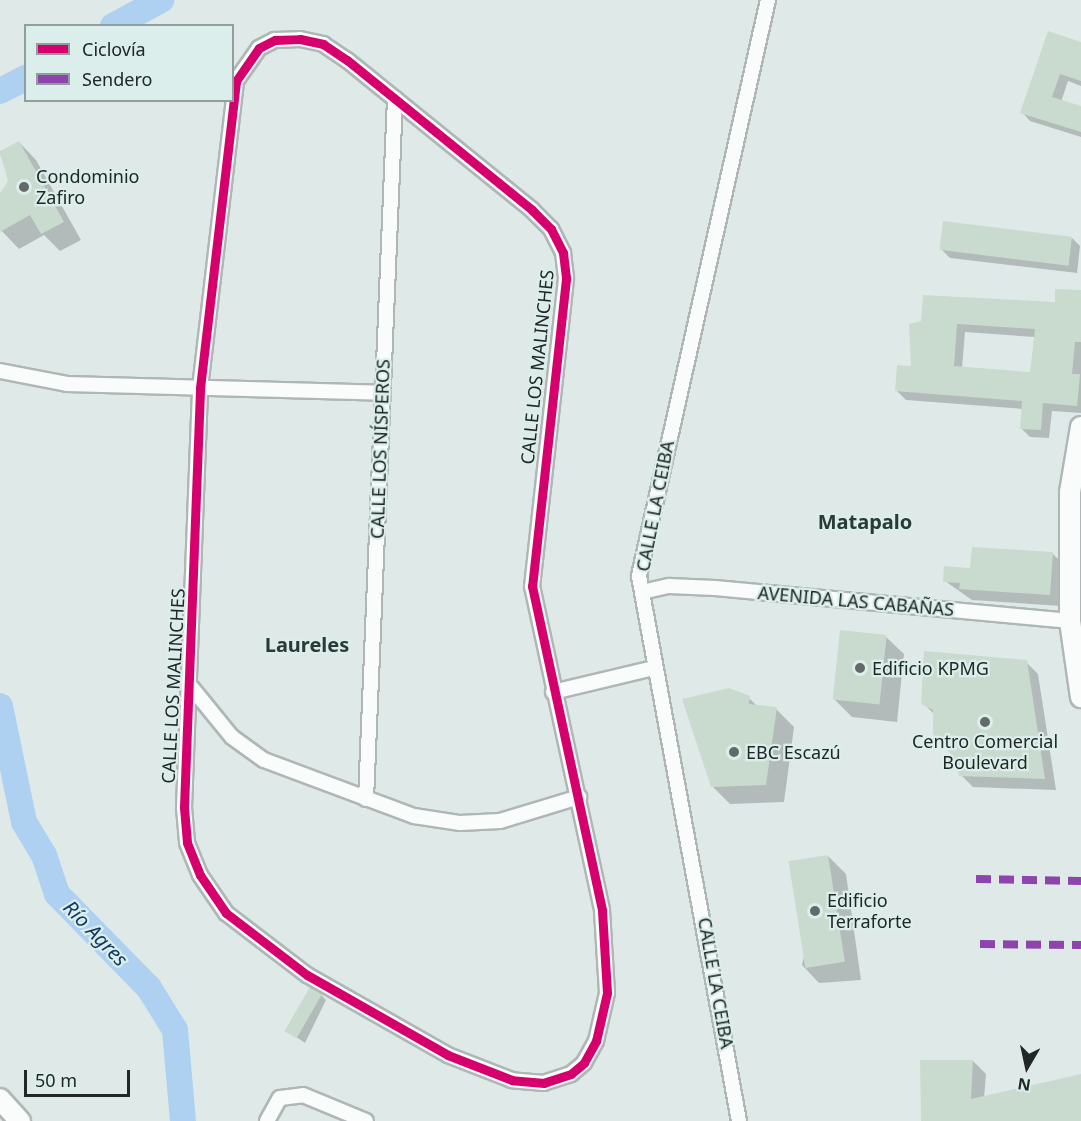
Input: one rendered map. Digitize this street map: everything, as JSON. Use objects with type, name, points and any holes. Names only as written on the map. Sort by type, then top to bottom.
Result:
[{"type":"street","name":"CALLE LA CEIBA","points":[[739,1121],[691,837],[654,669],[642,592],[643,549],[768,0]]},
{"type":"street","name":"CALLE LOS MALINCHES","points":[[234,98],[236,81],[244,64],[275,40],[323,44],[543,219],[563,253],[566,279],[532,586],[602,911],[607,993],[596,1041],[572,1074],[544,1083],[512,1080],[448,1054],[307,975],[226,913],[200,875],[187,842],[184,807],[192,688],[200,388],[234,102]]},
{"type":"street","name":"CALLE LOS NÍSPEROS","points":[[366,799],[395,99]]},
{"type":"street","points":[[0,371],[67,384],[382,393]]},
{"type":"street","points":[[1081,427],[1070,492],[1070,621],[1081,697]]},
{"type":"street","name":"AVENIDA LAS CABAÑAS","points":[[642,592],[669,586],[715,588],[1070,621]]},
{"type":"street","points":[[553,692],[654,669]]},
{"type":"street","points":[[192,688],[243,748],[297,776],[414,816],[460,823],[500,821],[579,797]]},
{"type":"street","points":[[267,1121],[280,1098],[303,1095],[366,1121]]},
{"type":"street","points":[[0,1099],[20,1121]]},
{"type":"building","points":[[1048,31],[1081,42],[1081,81],[1060,74],[1052,97],[1081,106],[1081,132],[1020,113]]},
{"type":"building","name":"Condominio Zafiro","points":[[19,141],[64,222],[41,234],[30,215],[0,232],[0,193],[8,181],[0,151]]},
{"type":"building","points":[[943,221],[1072,237],[1068,266],[939,250]]},
{"type":"building","points":[[1055,289],[1081,290],[1081,342],[1075,342],[1072,374],[1080,374],[1077,406],[1043,403],[1041,430],[1020,429],[1022,401],[895,391],[897,365],[911,366],[909,324],[921,321],[923,295],[1055,302]],"holes":[[[957,324],[1035,329],[1030,372],[954,366]]]},
{"type":"building","points":[[972,547],[1053,552],[1050,595],[959,589],[960,583],[943,582],[944,566],[970,568]]},
{"type":"building","name":"Edificio KPMG","points":[[840,630],[887,635],[879,705],[833,700]]},
{"type":"building","name":"Centro Comercial Boulevard","points":[[924,651],[1027,660],[1045,779],[959,776],[956,760],[933,734],[933,710],[921,704]]},
{"type":"building","name":"EBC Escazú","points":[[729,688],[750,696],[749,704],[777,707],[766,785],[711,787],[682,699]]},
{"type":"building","name":"Edificio Terraforte","points":[[828,855],[845,962],[805,968],[788,861]]},
{"type":"building","points":[[310,987],[322,994],[297,1038],[285,1031]]},
{"type":"building","points":[[920,1060],[973,1060],[971,1099],[1081,1074],[1081,1121],[921,1121]]},
{"type":"waterway","points":[[117,24],[161,0]]},
{"type":"waterway","points":[[0,91],[24,79]]},
{"type":"waterway","name":"Río Agres","points":[[0,706],[24,822],[44,855],[57,894],[149,988],[175,1030],[183,1121]]},
{"type":"marked path","points":[[976,879],[1081,881]]},
{"type":"marked path","points":[[980,944],[1081,945]]},
{"type":"cycle path","points":[[234,102],[200,388],[184,807],[187,842],[200,875],[226,913],[307,975],[448,1055],[512,1080],[544,1083],[571,1074],[584,1063],[596,1041],[607,993],[602,911],[532,586],[566,279],[563,253],[551,229],[532,210],[347,60],[323,44],[300,39]]},
{"type":"cycle path","points":[[234,98],[236,81],[259,48],[275,40],[300,39]]},
{"type":"place","name":"Condominio Zafiro","points":[[24,187]]},
{"type":"place","name":"Edificio KPMG","points":[[860,668]]},
{"type":"place","name":"Centro Comercial Boulevard","points":[[985,722]]},
{"type":"place","name":"EBC Escazú","points":[[734,752]]},
{"type":"place","name":"Edificio Terraforte","points":[[815,911]]},
{"type":"district","name":"Matapalo","points":[[865,521]]},
{"type":"district","name":"Laureles","points":[[307,644]]}]
